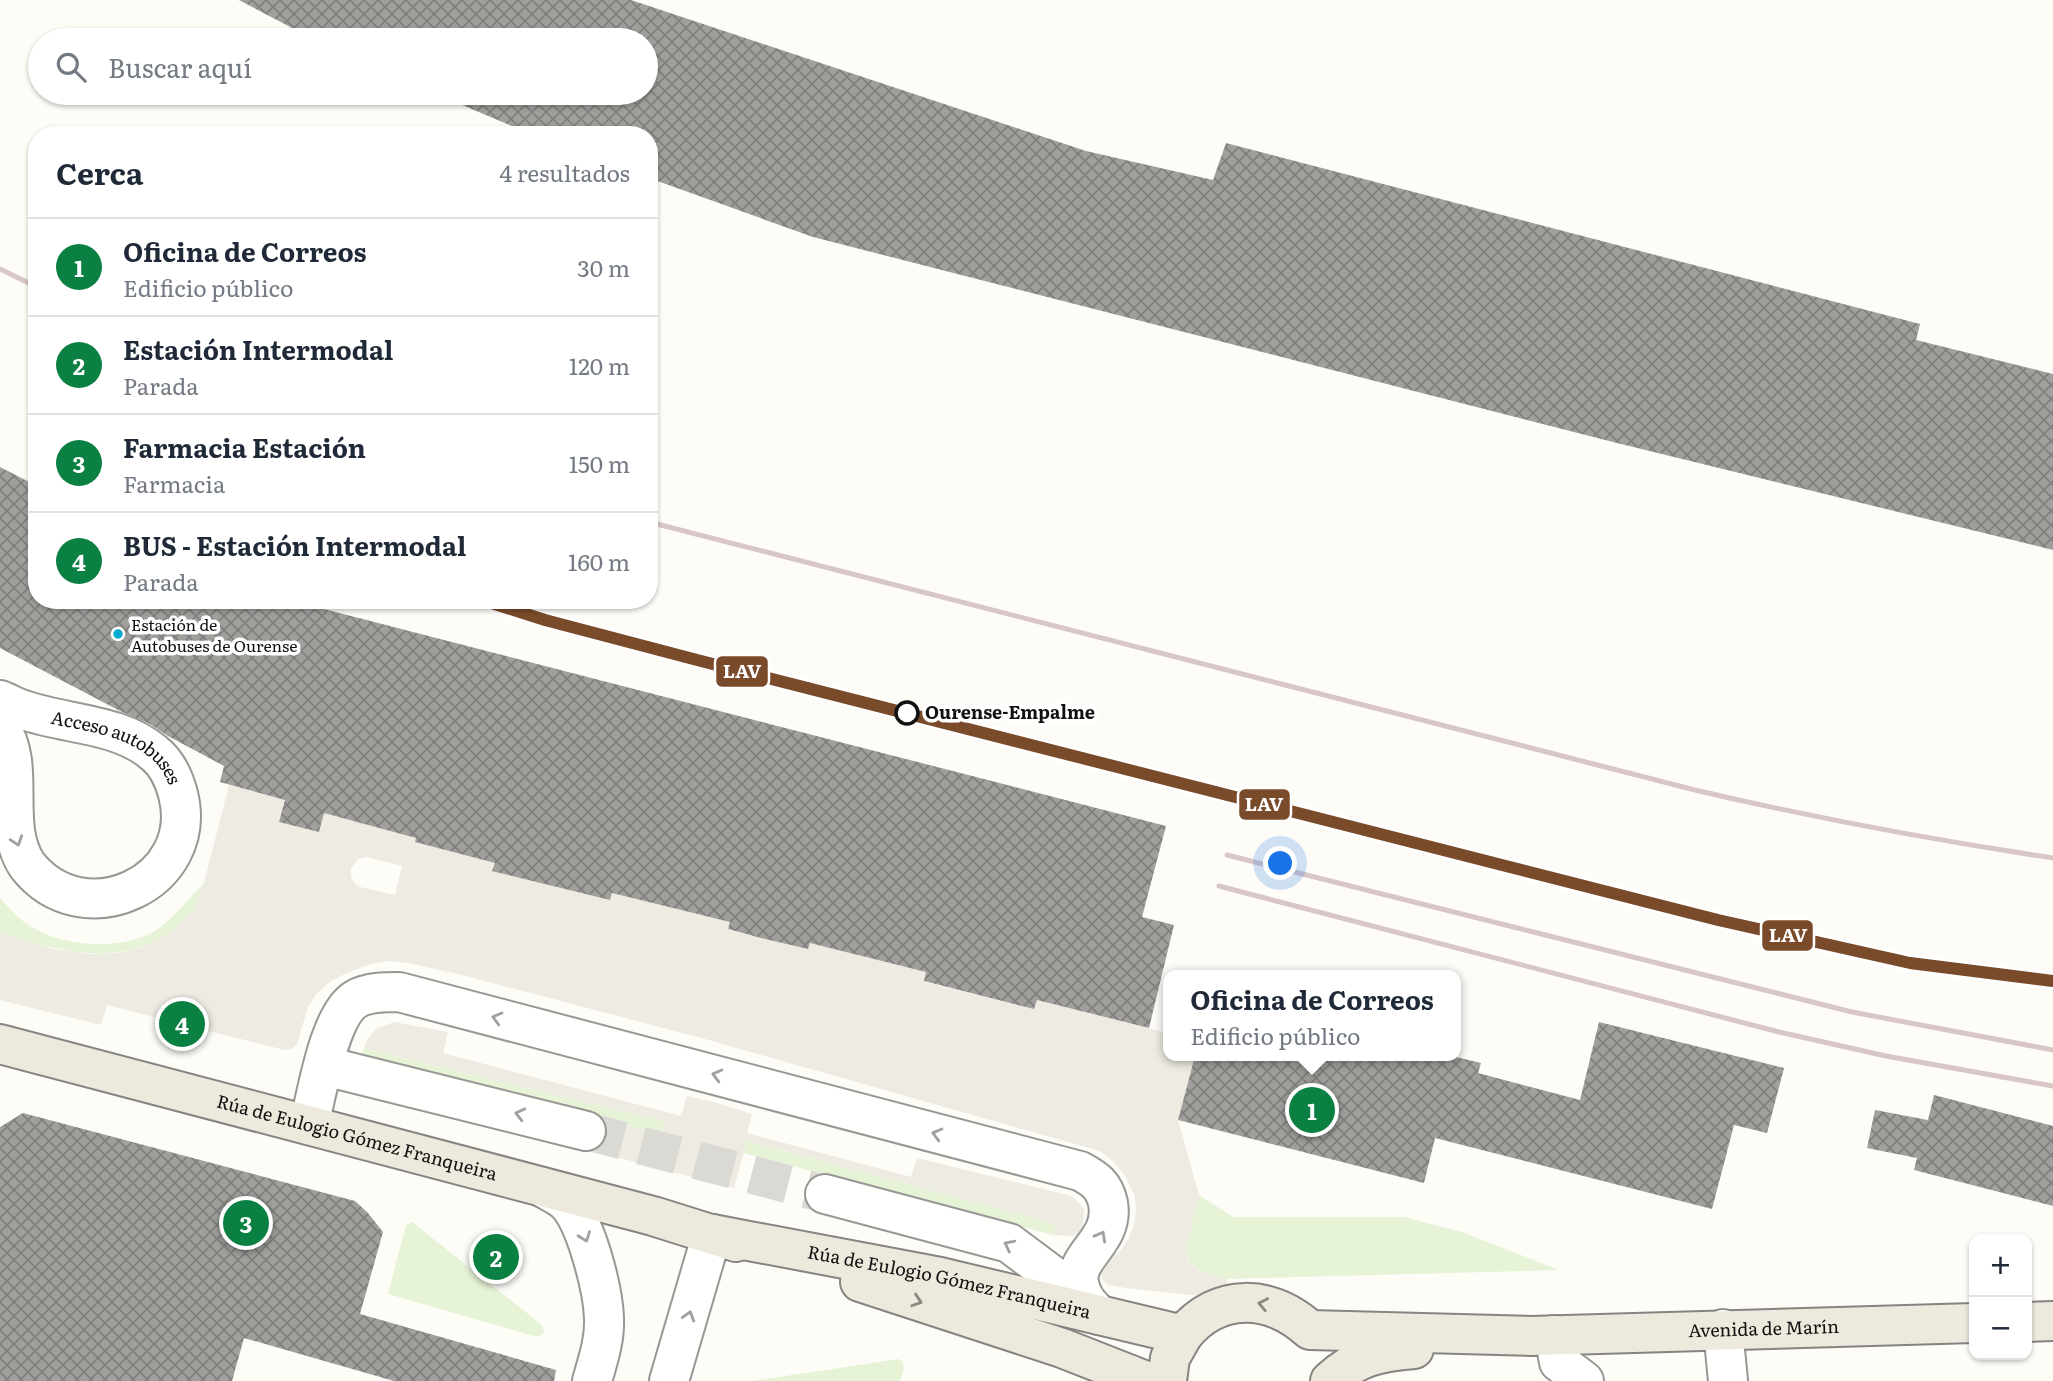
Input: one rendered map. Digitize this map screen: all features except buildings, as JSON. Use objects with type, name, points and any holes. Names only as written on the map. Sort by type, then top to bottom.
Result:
[{"type":"main road","name":"Rúa de Eulogio Gómez Franqueira","points":[[0,1044],[712,1234],[1062,1348],[1146,1381]]},
{"type":"main road","name":"Rúa de Eulogio Gómez Franqueira","points":[[712,1234],[1091,1307],[1182,1335]]},
{"type":"main road","points":[[1167,1381],[1170,1358],[1192,1323],[1214,1310],[1247,1302],[1279,1308],[1310,1330],[1319,1344],[1330,1381]]},
{"type":"main road","points":[[2032,1322],[2053,1321]]},
{"type":"main road","name":"Avenida de Marín","points":[[1536,1335],[1969,1323]]},
{"type":"main road","points":[[1310,1330],[1536,1335]]},
{"type":"main road","points":[[1330,1381],[1345,1367],[1368,1355],[1536,1335]]},
{"type":"street","name":"Acceso autobuses","points":[[0,700],[24,710],[132,738],[156,755],[173,778],[181,807],[179,836],[167,862],[146,883],[123,896],[96,900],[69,896],[45,883],[26,864],[14,840],[10,813],[10,756],[0,727]]},
{"type":"street","points":[[309,1125],[338,1018],[356,999],[370,994],[399,992],[1080,1171],[1101,1185],[1109,1210],[1107,1226],[1100,1242],[1080,1269],[1078,1281],[1091,1307]]},
{"type":"street","points":[[325,1066],[586,1131]]},
{"type":"street","points":[[542,1187],[566,1202],[587,1239],[604,1317],[602,1346],[592,1381]]},
{"type":"street","points":[[825,1194],[1009,1243],[1091,1307]]},
{"type":"street","points":[[670,1381],[712,1234]]},
{"type":"street","points":[[1723,1329],[1728,1381]]},
{"type":"street","points":[[1536,1335],[1559,1363],[1584,1381]]},
{"type":"green space","points":[[204,883],[189,915],[171,931],[151,943],[130,950],[87,953],[0,933],[0,898],[26,924],[51,936],[101,944],[134,940],[162,926]]},
{"type":"green space","points":[[364,1048],[666,1122],[662,1134],[361,1059]]},
{"type":"green space","points":[[746,1141],[1056,1224],[1053,1235],[743,1153]]},
{"type":"green space","points":[[1199,1195],[1233,1217],[1404,1217],[1462,1232],[1559,1270],[1227,1279],[1196,1268],[1185,1251]]},
{"type":"green space","points":[[412,1222],[542,1325],[544,1333],[537,1337],[388,1294],[406,1225]]},
{"type":"green space","points":[[899,1359],[903,1362],[904,1369],[900,1381],[752,1381]]},
{"type":"shaded area","points":[[229,785],[285,800],[280,822],[319,832],[324,813],[416,837],[415,842],[495,863],[493,871],[610,900],[612,893],[730,922],[729,930],[808,949],[810,943],[926,972],[924,982],[1034,1009],[1037,1000],[1163,1032],[1163,1061],[1194,1061],[1178,1120],[1199,1195],[1185,1252],[1187,1259],[1197,1270],[1227,1279],[1228,1299],[1126,1288],[1108,1285],[1103,1281],[1099,1268],[1105,1259],[1119,1252],[1128,1240],[1134,1225],[1136,1208],[1134,1194],[1125,1176],[1114,1162],[1100,1151],[705,1039],[462,975],[389,961],[370,964],[349,972],[331,981],[317,993],[308,1007],[297,1044],[284,1050],[107,1005],[101,1025],[0,1000],[0,933],[54,949],[89,954],[120,953],[143,947],[162,937],[180,924],[194,908],[204,883]],"holes":[[[366,857],[402,866],[395,895],[360,887],[354,883],[351,869],[358,859]]]},
{"type":"shaded area","points":[[394,1022],[448,1032],[443,1053],[681,1116],[687,1096],[717,1103],[752,1114],[747,1133],[911,1177],[917,1158],[1072,1196],[1084,1208],[1083,1226],[1079,1233],[1073,1236],[1053,1235],[1056,1224],[747,1141],[734,1188],[585,1149],[593,1117],[662,1134],[666,1122],[364,1048],[376,1029]]},
{"type":"tunnel","points":[[586,1131],[825,1194]]},
{"type":"railway","points":[[0,269],[28,283]]},
{"type":"railway","points":[[658,524],[1695,790],[1874,828],[2053,858]]},
{"type":"railway","points":[[1227,855],[1852,1012],[2053,1050]]},
{"type":"railway","points":[[1219,886],[1779,1032],[1886,1056],[2053,1086]]},
{"type":"transit line","name":"LAV","points":[[510,609],[701,661],[1718,920],[1910,963],[2053,981]]},
{"type":"place","name":"Estación de Autobuses de Ourense","points":[[118,634]]},
{"type":"place","name":"Ourense-Empalme","points":[[907,713]]},
{"type":"place","name":"BUS - Estación Intermodal","points":[[182,1024]]},
{"type":"place","name":"Oficina de Correos","points":[[1312,1110]]},
{"type":"place","name":"Farmacia Estación","points":[[246,1223]]},
{"type":"place","name":"Estación Intermodal","points":[[496,1257]]}]
